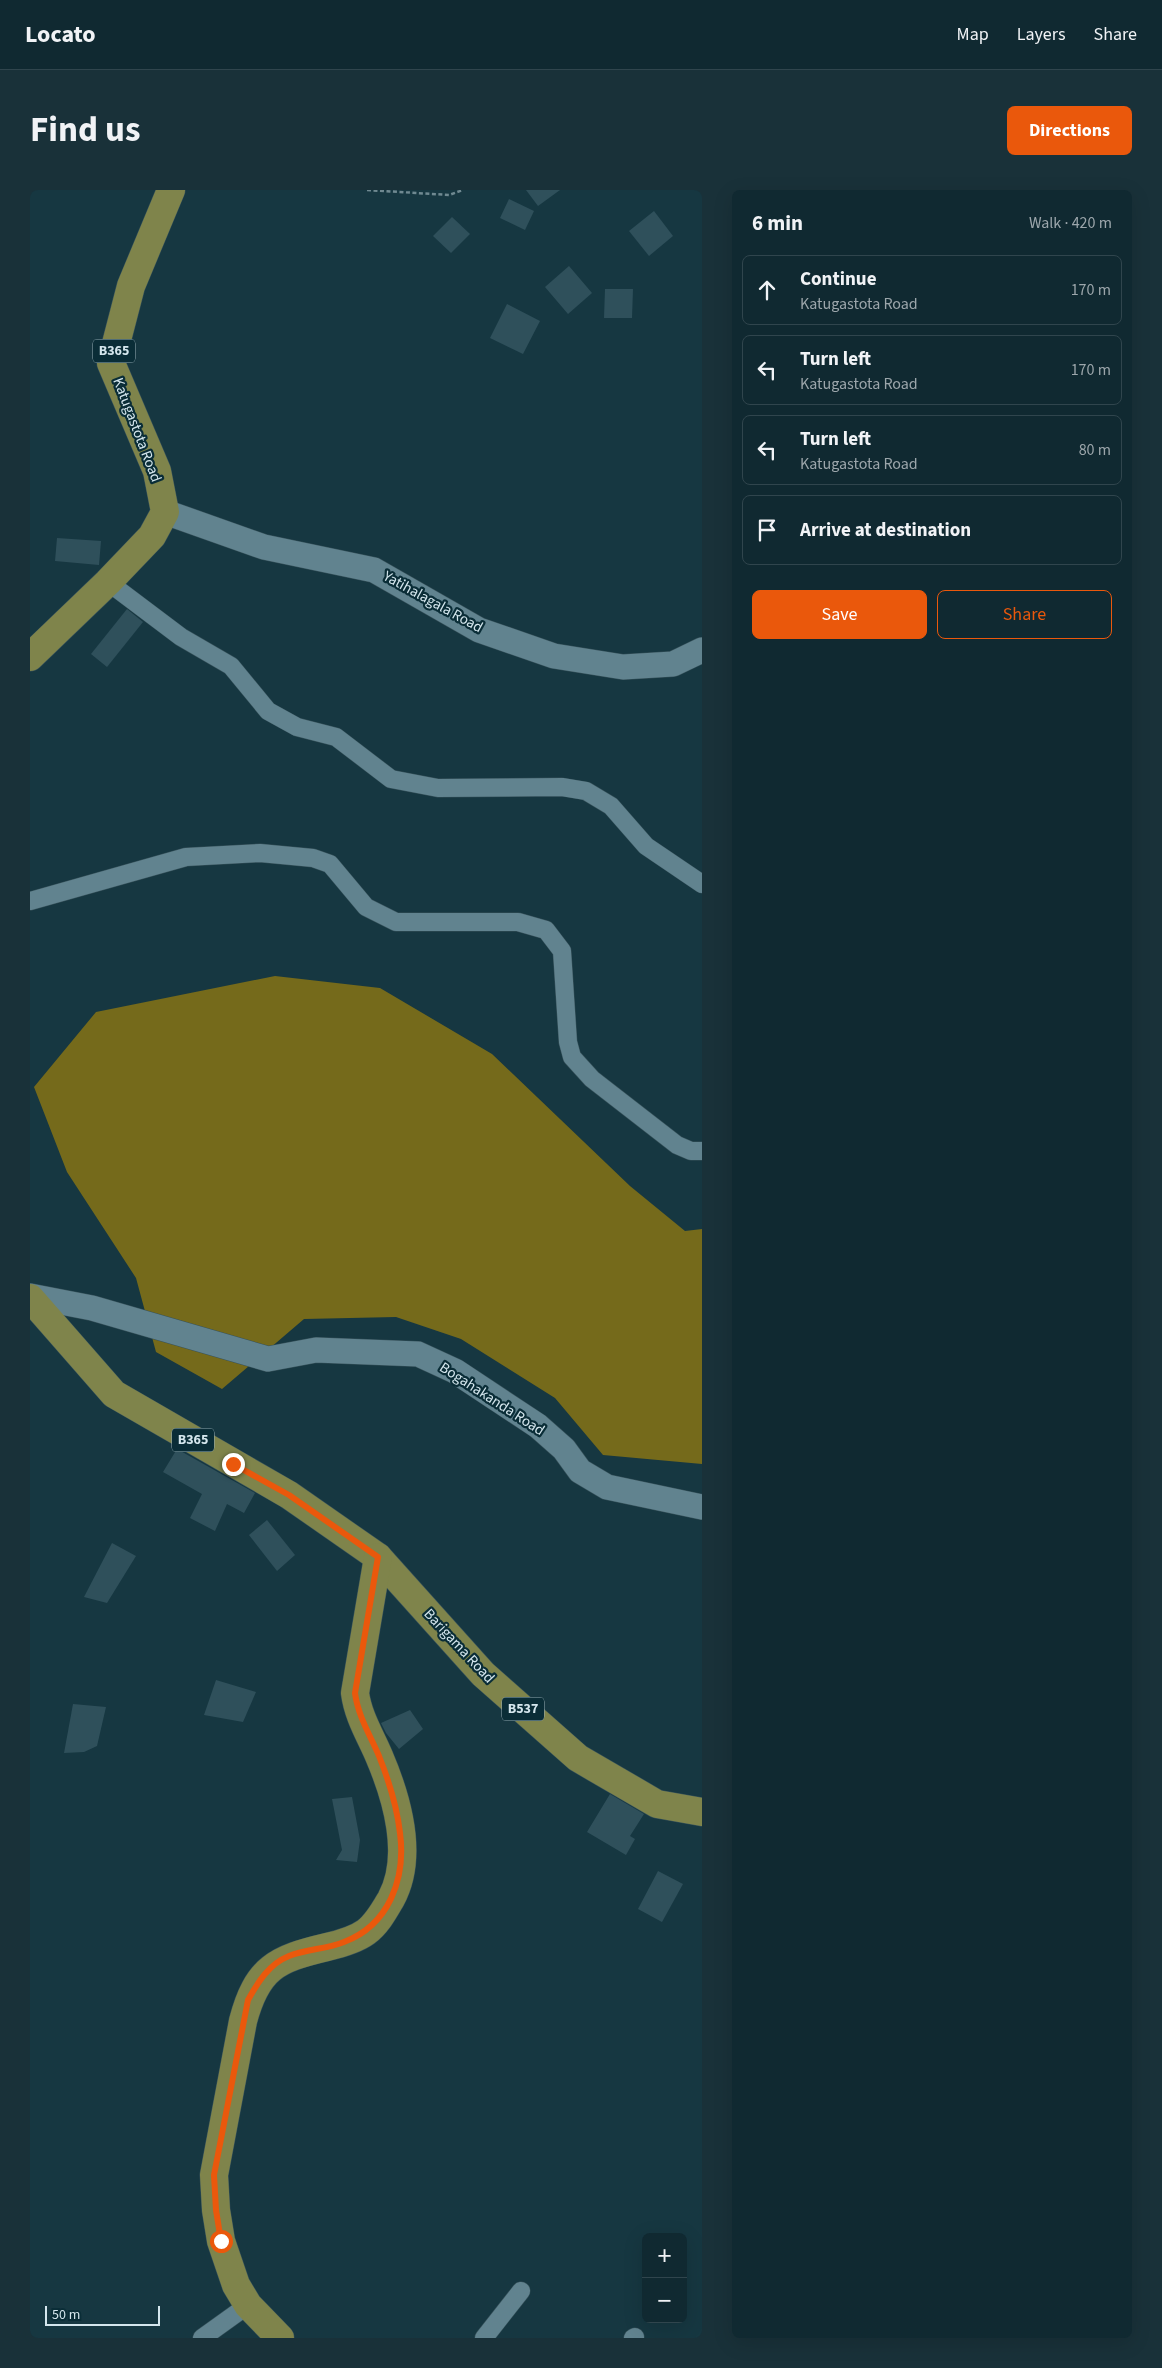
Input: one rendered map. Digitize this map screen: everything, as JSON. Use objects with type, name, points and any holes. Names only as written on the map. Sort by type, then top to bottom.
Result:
[{"type":"main road","name":"Katugastota Road","points":[[164,512],[156,470],[111,363],[131,286],[171,190]]},
{"type":"main road","points":[[30,657],[108,582],[152,536],[164,512]]},
{"type":"main road","name":"B365","points":[[30,1297],[114,1394],[289,1495],[378,1557]]},
{"type":"main road","points":[[280,2338],[248,2305],[236,2285],[221,2241],[216,2210],[214,2175],[248,2000],[259,1980],[270,1969],[288,1957],[343,1943],[366,1932],[382,1916],[396,1890],[401,1863],[401,1834],[395,1803],[380,1759],[358,1710],[355,1693],[378,1557]]},
{"type":"main road","name":"Barigama Road","points":[[378,1557],[483,1674],[578,1758],[657,1804],[702,1812]]},
{"type":"street","name":"Yatihalagala Road","points":[[164,512],[264,547],[374,570],[479,630],[554,656],[623,667],[673,664],[702,650]]},
{"type":"street","points":[[108,582],[181,637],[231,666],[268,711],[297,726],[336,737],[391,778],[438,788],[562,787],[586,792],[611,806],[646,846],[702,884]]},
{"type":"street","points":[[30,901],[186,857],[260,853],[313,858],[330,864],[366,906],[396,922],[518,922],[546,930],[562,951],[568,1042],[572,1057],[592,1079],[677,1145],[691,1151],[702,1151]]},
{"type":"street","name":"Bogahakanda Road","points":[[30,1297],[92,1308],[268,1359],[316,1350],[418,1354],[455,1371],[538,1426],[564,1449],[580,1471],[607,1487],[702,1507]]},
{"type":"street","points":[[484,2338],[521,2290]]},
{"type":"street","points":[[202,2338],[248,2305]]},
{"type":"path","points":[[368,190],[449,195],[463,190]]},
{"type":"shaded area","points":[[275,976],[380,988],[492,1054],[630,1186],[685,1231],[702,1229],[702,1464],[603,1455],[555,1398],[461,1339],[396,1317],[304,1319],[222,1389],[156,1352],[136,1278],[67,1172],[34,1087],[96,1012]]},
{"type":"building","points":[[526,190],[560,190],[538,206]]},
{"type":"building","points":[[509,199],[534,211],[525,230],[500,218]]},
{"type":"building","points":[[654,211],[673,236],[649,256],[629,231]]},
{"type":"building","points":[[452,217],[470,234],[451,253],[433,236]]},
{"type":"building","points":[[569,266],[592,293],[568,314],[545,287]]},
{"type":"building","points":[[605,289],[633,289],[632,318],[604,318]]},
{"type":"building","points":[[507,304],[540,321],[523,354],[490,338]]},
{"type":"building","points":[[57,538],[101,541],[99,565],[55,561]]},
{"type":"building","points":[[127,609],[143,622],[107,667],[91,654]]},
{"type":"building","points":[[177,1449],[255,1493],[244,1513],[227,1504],[215,1531],[190,1518],[202,1494],[163,1472]]},
{"type":"building","points":[[267,1520],[295,1555],[277,1571],[249,1535]]},
{"type":"building","points":[[112,1543],[136,1556],[107,1603],[84,1597]]},
{"type":"building","points":[[216,1680],[256,1692],[243,1722],[204,1715]]},
{"type":"building","points":[[73,1704],[106,1707],[97,1746],[84,1752],[64,1753]]},
{"type":"building","points":[[410,1710],[423,1729],[399,1749],[386,1733],[381,1723]]},
{"type":"building","points":[[610,1794],[644,1814],[630,1836],[635,1839],[626,1855],[587,1832]]},
{"type":"building","points":[[352,1797],[360,1840],[357,1862],[336,1860],[342,1850],[332,1799]]},
{"type":"building","points":[[658,1871],[683,1884],[662,1922],[638,1909]]},
{"type":"route","points":[[221,2241],[216,2210],[214,2175],[248,2000],[259,1980],[270,1969],[288,1957],[343,1943],[366,1932],[382,1916],[396,1890],[401,1863],[401,1834],[395,1803],[380,1759],[358,1710],[355,1693],[376,1578],[378,1557],[289,1495],[233,1464]]}]
